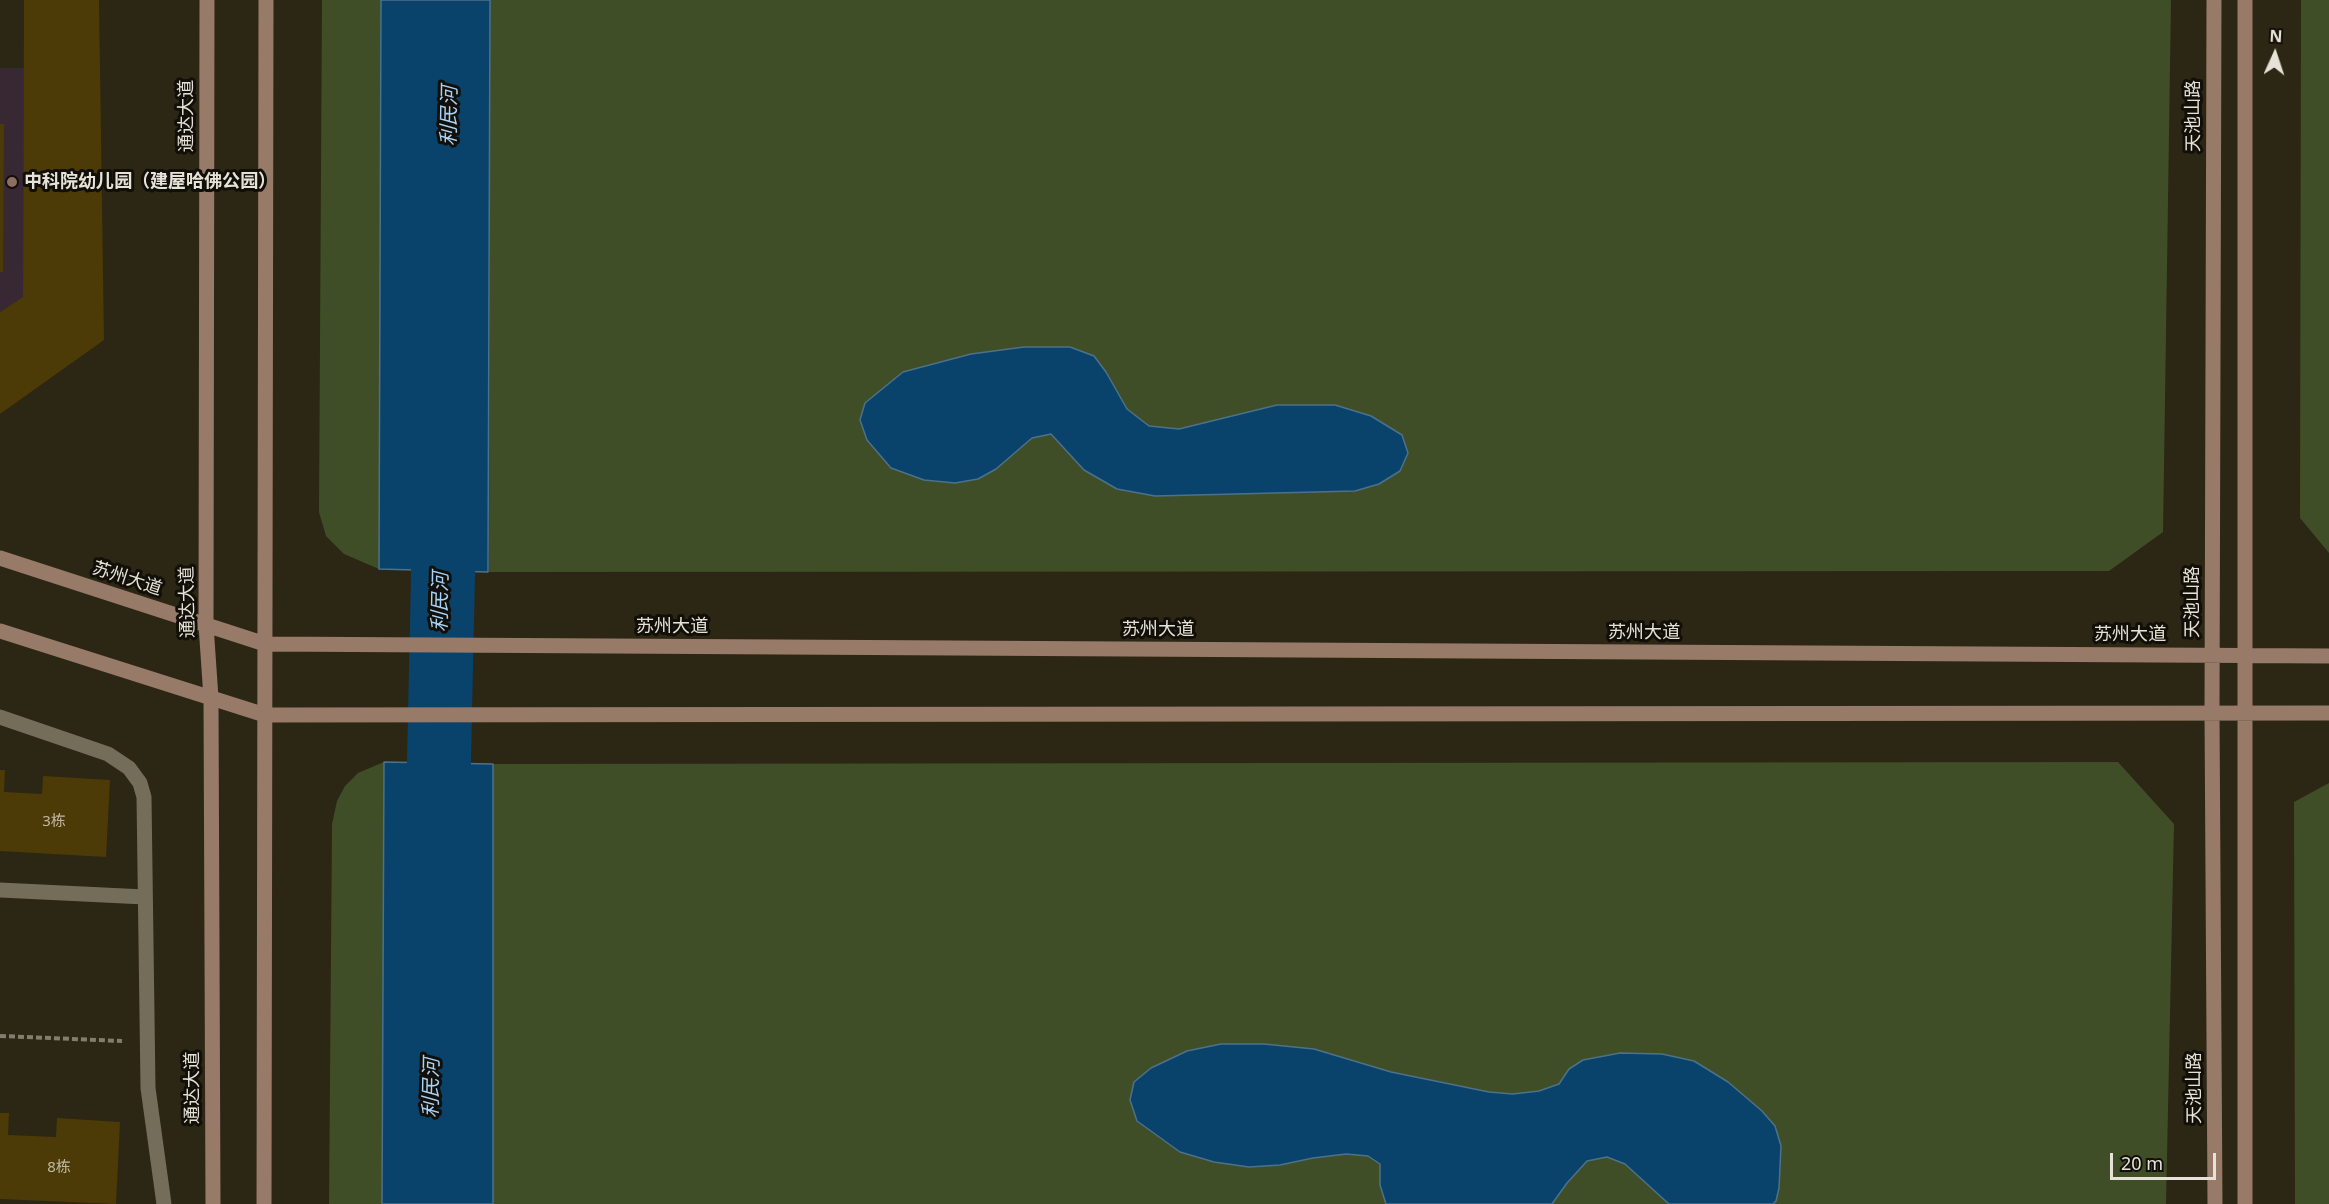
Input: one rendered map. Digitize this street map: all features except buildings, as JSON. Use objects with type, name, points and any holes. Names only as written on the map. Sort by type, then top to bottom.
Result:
[{"type":"street","name":"通达大道","points":[[207,0],[206,625],[211,698],[213,1204]]},
{"type":"street","points":[[264,1204],[266,0]]},
{"type":"street","name":"天池山路","points":[[2214,0],[2212,712],[2215,1204]]},
{"type":"street","points":[[2245,0],[2245,1204]]},
{"type":"street","name":"苏州大道","points":[[0,558],[265,644],[2329,656]]},
{"type":"street","points":[[0,630],[264,715],[2329,712]]},
{"type":"lane","points":[[0,717],[108,754],[129,768],[140,783],[144,797],[148,1088],[164,1204]]},
{"type":"lane","points":[[0,890],[145,897]]},
{"type":"path","points":[[0,1036],[147,1042]]},
{"type":"shaded area","name":"中科院幼儿园（建屋哈佛公园）","points":[[0,68],[24,68],[23,297],[0,312]]},
{"type":"green space","points":[[322,0],[381,0],[379,569],[344,554],[326,536],[319,512]]},
{"type":"green space","points":[[490,0],[2171,0],[2163,532],[2109,571],[489,572]]},
{"type":"green space","points":[[2301,0],[2329,0],[2329,553],[2300,518]]},
{"type":"green space","points":[[384,762],[382,1204],[329,1204],[332,824],[337,801],[345,786],[358,773]]},
{"type":"green space","points":[[2118,762],[2174,824],[2166,1204],[493,1204],[493,764]]},
{"type":"green space","points":[[2329,783],[2329,1204],[2295,1204],[2294,802]]},
{"type":"water","points":[[381,0],[490,0],[488,572],[379,569]]},
{"type":"water","points":[[1024,347],[1070,347],[1094,356],[1127,409],[1149,426],[1179,429],[1277,405],[1335,405],[1371,416],[1402,435],[1408,453],[1400,471],[1379,484],[1355,491],[1155,496],[1117,489],[1084,470],[1051,434],[1032,438],[996,469],[978,479],[955,483],[924,480],[891,468],[867,440],[860,420],[865,403],[903,372],[971,354]]},
{"type":"water","points":[[384,762],[493,764],[493,1204],[382,1204]]},
{"type":"water","points":[[1221,1044],[1264,1044],[1314,1049],[1391,1072],[1489,1092],[1513,1094],[1539,1091],[1559,1084],[1569,1069],[1583,1060],[1620,1053],[1662,1054],[1694,1061],[1728,1082],[1762,1111],[1775,1126],[1781,1146],[1779,1188],[1776,1201],[1773,1204],[1669,1204],[1625,1164],[1607,1157],[1587,1161],[1552,1204],[1386,1204],[1380,1185],[1380,1164],[1368,1156],[1346,1154],[1280,1165],[1249,1167],[1214,1162],[1180,1152],[1137,1121],[1130,1100],[1134,1082],[1151,1068],[1187,1051]]},
{"type":"waterway","name":"利民河","points":[[437,852],[445,483]]},
{"type":"place","name":"中科院幼儿园（建屋哈佛公园）","points":[[12,182]]}]
